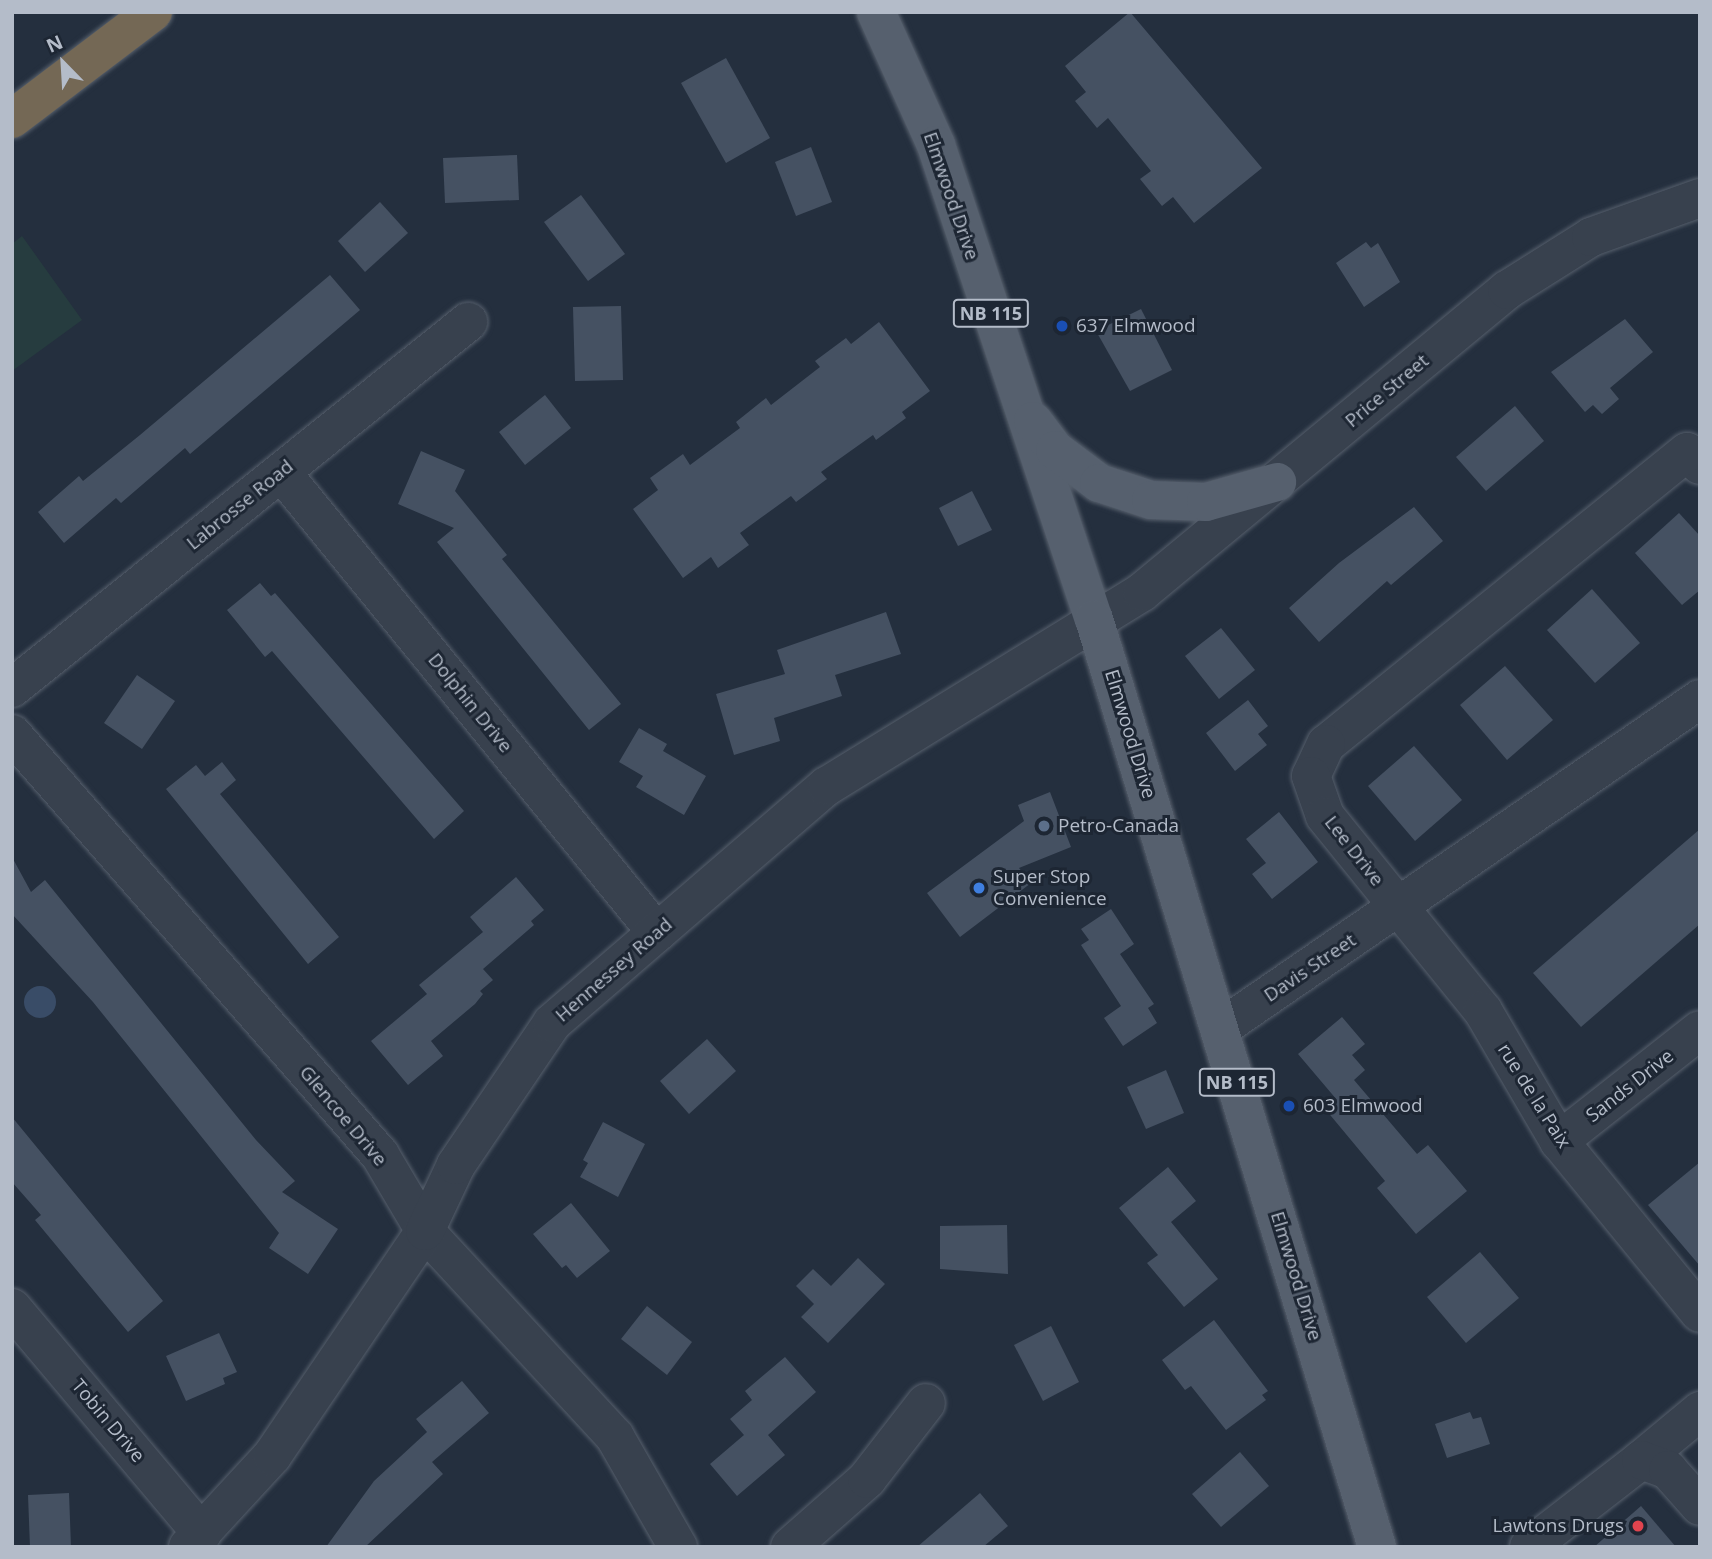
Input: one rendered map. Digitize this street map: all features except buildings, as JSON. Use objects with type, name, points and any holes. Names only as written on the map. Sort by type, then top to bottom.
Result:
[{"type":"highway","points":[[12,119],[153,12]]},
{"type":"main road","name":"Elmwood Drive","points":[[876,12],[936,145],[1094,619],[1221,1028],[1377,1547]]},
{"type":"main road","points":[[1021,405],[1055,450],[1099,482],[1151,500],[1206,502],[1277,482]]},
{"type":"street","name":"Price Street","points":[[1094,619],[1142,592],[1507,290],[1591,237],[1700,198]]},
{"type":"street","name":"Labrosse Road","points":[[12,688],[468,322]]},
{"type":"street","name":"Lee Drive","points":[[1399,908],[1325,816],[1311,776],[1326,744],[1687,452],[1700,465]]},
{"type":"street","name":"Dolphin Drive","points":[[282,473],[657,933]]},
{"type":"street","name":"Hennessey Road","points":[[195,1541],[272,1456],[425,1231],[456,1165],[552,1023],[827,786],[1094,619]]},
{"type":"street","points":[[1399,908],[1700,699]]},
{"type":"street","name":"Glencoe Drive","points":[[12,734],[380,1155],[425,1231],[615,1437],[678,1547]]},
{"type":"street","name":"Davis Street","points":[[1221,1028],[1399,908]]},
{"type":"street","name":"rue de la Paix","points":[[1399,908],[1483,1011],[1559,1141],[1700,1313]]},
{"type":"street","name":"Sands Drive","points":[[1559,1141],[1700,1030]]},
{"type":"street","name":"Tobin Drive","points":[[12,1308],[195,1541]]},
{"type":"street","points":[[790,1547],[867,1479],[926,1403]]},
{"type":"street","points":[[1529,1547],[1700,1411]]},
{"type":"street","points":[[1641,1460],[1668,1470],[1700,1506]]},
{"type":"green space","points":[[22,236],[82,320],[12,371],[12,244]]},
{"type":"water","points":[[40,986],[52,990],[56,1002],[52,1014],[40,1018],[28,1014],[24,1002],[28,990]]},
{"type":"place","name":"637 Elmwood","points":[[1062,326]]},
{"type":"place","name":"Petro-Canada","points":[[1044,826]]},
{"type":"place","name":"Super Stop Convenience","points":[[979,888]]},
{"type":"place","name":"603 Elmwood","points":[[1289,1106]]},
{"type":"place","name":"Lawtons Drugs","points":[[1638,1526]]}]
